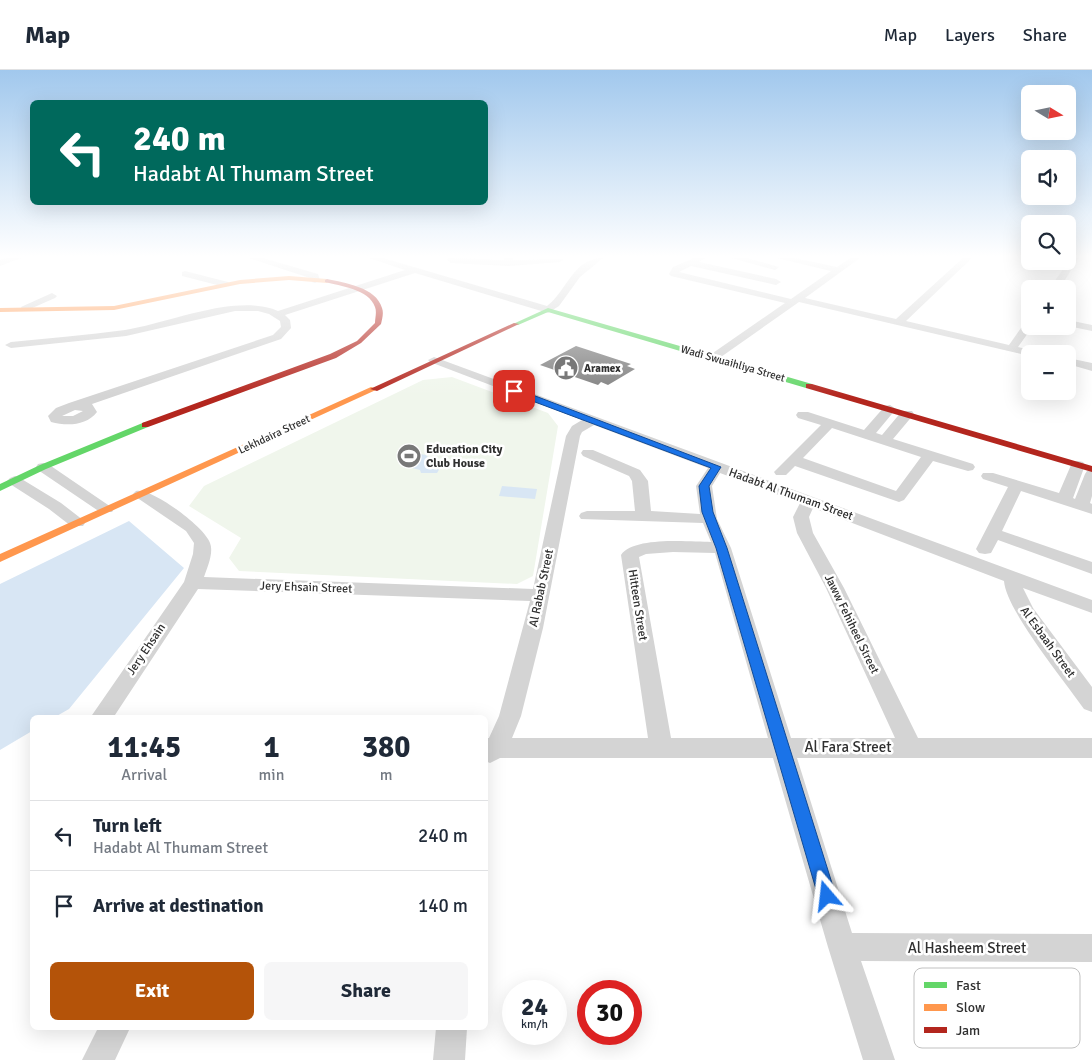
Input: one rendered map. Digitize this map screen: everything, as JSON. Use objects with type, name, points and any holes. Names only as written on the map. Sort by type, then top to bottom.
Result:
[{"type":"street","points":[[26,307],[33,304]]},
{"type":"street","points":[[0,310],[26,307],[111,308],[138,304]]},
{"type":"street","points":[[278,314],[308,304]]},
{"type":"street","points":[[0,488],[43,467],[159,419],[333,356],[359,342],[378,324],[379,309],[376,304]]},
{"type":"street","name":"Wadi Swuaihliya Street","points":[[529,304],[1085,467]]},
{"type":"street","points":[[548,310],[557,304]]},
{"type":"street","points":[[714,357],[789,304]]},
{"type":"street","points":[[815,304],[1021,350]]},
{"type":"street","points":[[899,322],[918,304]]},
{"type":"street","points":[[4,346],[126,333],[235,308],[258,308],[278,314],[285,320],[286,328],[277,336],[100,397],[74,406],[61,411],[55,416],[56,419],[64,421],[76,419],[87,414],[90,409],[89,407],[100,397]]},
{"type":"street","name":"Lekhdaira Street","points":[[0,558],[548,310]]},
{"type":"street","points":[[1076,325],[1092,328]]},
{"type":"street","points":[[1012,348],[1021,335]]},
{"type":"street","name":"Hadabt Al Thumam Street","points":[[434,360],[1092,607]]},
{"type":"street","points":[[1076,363],[1092,367]]},
{"type":"street","points":[[74,406],[89,407]]},
{"type":"street","points":[[868,435],[890,409]]},
{"type":"street","points":[[884,441],[907,414]]},
{"type":"street","points":[[803,415],[968,467]]},
{"type":"street","name":"Al Rabab Street","points":[[489,751],[505,732],[522,673],[573,436],[577,429],[594,420]]},
{"type":"street","points":[[781,472],[830,423]]},
{"type":"street","points":[[588,453],[635,473],[640,481],[644,516]]},
{"type":"street","points":[[889,511],[930,455]]},
{"type":"street","points":[[793,460],[899,497]]},
{"type":"street","points":[[43,467],[106,509]]},
{"type":"street","points":[[716,467],[704,486],[708,516],[722,548],[842,947],[879,1060]]},
{"type":"street","points":[[1064,500],[1085,467]]},
{"type":"street","points":[[988,476],[1086,507],[1092,474]]},
{"type":"street","points":[[15,481],[58,508],[77,523]]},
{"type":"street","points":[[985,549],[1017,485]]},
{"type":"street","points":[[141,494],[192,528],[199,536],[202,543],[202,554],[193,583]]},
{"type":"street","points":[[58,508],[66,501],[85,496]]},
{"type":"street","name":"Jaww Fehiheel Street","points":[[808,501],[801,517],[805,533],[835,588],[911,748]]},
{"type":"street","points":[[587,516],[708,516]]},
{"type":"street","points":[[993,533],[1092,568]]},
{"type":"street","name":"Hitteen Street","points":[[661,748],[630,555],[634,550],[647,548],[722,548]]},
{"type":"street","name":"Al Esbaah Street","points":[[1013,578],[1014,589],[1024,612],[1092,703]]},
{"type":"street","name":"Jery Ehsain Street","points":[[193,583],[540,595]]},
{"type":"street","name":"Jery Ehsain","points":[[103,715],[193,583]]},
{"type":"street","name":"Al Fara Street","points":[[489,751],[782,747],[1092,748]]},
{"type":"street","name":"Al Hasheem Street","points":[[842,947],[1092,948]]},
{"type":"street","points":[[98,1060],[113,1030]]},
{"type":"street","points":[[449,1060],[452,1030]]},
{"type":"shaded area","name":"Education City Club House","points":[[452,377],[548,413],[558,426],[533,576],[517,584],[239,571],[229,558],[241,538],[189,506],[204,486],[423,380]]},
{"type":"water","points":[[426,455],[431,461],[439,462],[440,468],[437,473],[421,473],[420,470],[404,466],[403,463],[408,456]]},
{"type":"water","points":[[502,486],[537,489],[535,499],[499,496]]},
{"type":"water","points":[[129,521],[184,568],[69,709],[58,715],[30,715],[30,732],[0,750],[0,584]]},
{"type":"building","points":[[576,346],[631,364],[627,366],[635,369],[608,385],[601,382],[598,385],[540,365]]},
{"type":"traffic: fast","points":[[516,324],[548,310],[809,386]]},
{"type":"traffic: fast","points":[[0,488],[43,467],[145,425]]},
{"type":"traffic: slow","points":[[0,310],[114,308],[132,304]]},
{"type":"traffic: slow","points":[[0,558],[374,389]]},
{"type":"traffic: jam","points":[[145,425],[333,356],[359,342],[378,324],[379,308],[377,304]]},
{"type":"traffic: jam","points":[[374,389],[516,324]]},
{"type":"traffic: jam","points":[[809,386],[1092,469]]},
{"type":"place","name":"Aramex","points":[[566,368]]},
{"type":"place","name":"Education City Club House","points":[[409,456]]},
{"type":"route","points":[[514,391],[716,467],[704,486],[707,512],[722,548],[827,896]]}]
